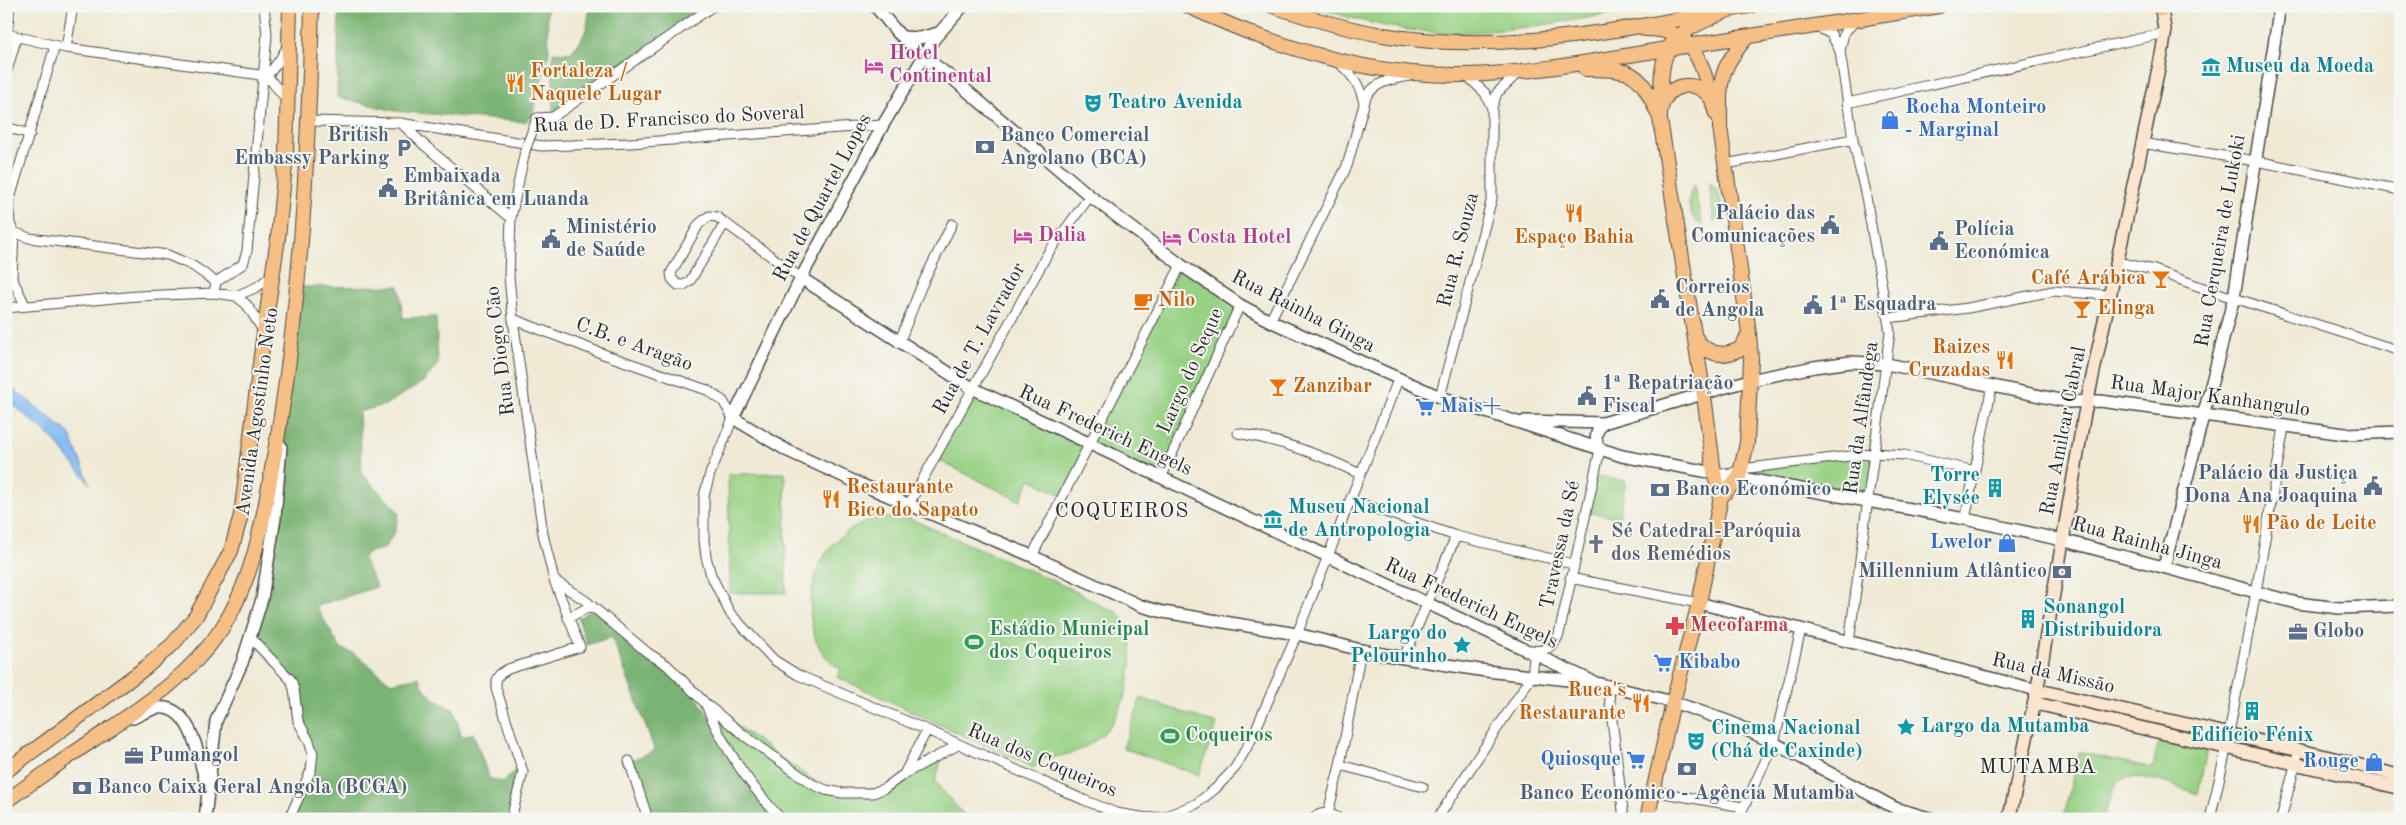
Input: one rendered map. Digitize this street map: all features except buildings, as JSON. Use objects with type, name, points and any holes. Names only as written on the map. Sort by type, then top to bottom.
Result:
[{"type":"main road","name":"Avenida Agostinho Neto","points":[[6,772],[160,656],[183,632],[205,601],[231,551],[240,515],[264,332],[274,274],[282,196],[288,101],[290,6]]},
{"type":"main road","name":"Avenida Agostinho Neto","points":[[6,801],[115,725],[184,673],[221,630],[242,588],[259,538],[283,410],[296,287],[308,121],[312,6]]},
{"type":"main road","points":[[1188,6],[1269,40],[1334,59],[1378,69],[1423,74],[1466,75],[1550,68],[1939,6]]},
{"type":"main road","points":[[1273,6],[1325,22],[1384,36],[1444,41],[1506,41],[1568,36],[1750,6]]},
{"type":"main road","name":"Rua Amilcar Cabral","points":[[2009,819],[2036,696],[2088,401],[2141,143],[2162,52],[2165,33],[2161,7]]},
{"type":"main road","points":[[1722,497],[1714,473],[1704,394],[1660,114],[1660,78],[1666,50],[1679,35],[1692,26],[1728,10]]},
{"type":"main road","points":[[1607,30],[1650,29],[1679,35],[1690,45],[1699,61],[1720,127],[1749,333],[1750,380],[1747,444],[1736,474],[1722,497],[1699,603],[1673,702],[1647,819]]},
{"type":"main road","points":[[1720,127],[1721,76],[1731,56],[1747,37]]},
{"type":"main road","points":[[1550,68],[1617,70],[1630,73],[1640,79],[1646,87],[1660,114]]},
{"type":"main road","points":[[1660,114],[1667,94],[1682,86],[1699,87],[1711,98]]},
{"type":"main road","points":[[1694,336],[1704,349],[1713,354],[1722,355],[1740,350],[1749,333]]},
{"type":"main road","name":"Rua da Missão","points":[[2036,696],[2229,734],[2400,776]]},
{"type":"main road","name":"Rua da Missão","points":[[2036,696],[2226,747],[2400,788]]},
{"type":"street","points":[[10,6],[7,34],[66,48],[265,75],[288,101]]},
{"type":"street","points":[[66,48],[74,6]]},
{"type":"street","points":[[214,293],[216,282],[242,264],[246,255],[265,75],[267,35],[264,6]]},
{"type":"street","name":"Rua Diogo Cão","points":[[511,819],[523,772],[497,697],[496,680],[500,674],[508,669],[580,647],[554,580],[535,486],[513,319],[509,276],[511,218],[525,151],[537,118],[553,117],[713,6]]},
{"type":"street","name":"Rua Rainha Ginga","points":[[875,6],[923,56],[952,78],[1090,196],[1180,265],[1240,305],[1398,380],[1440,397],[1626,457],[1714,473],[1736,474]]},
{"type":"street","name":"Rua de Quartel Lopes","points":[[733,418],[801,278],[883,125],[938,33],[962,6]]},
{"type":"street","name":"Rua Cerqueira de Lukoki","points":[[2164,566],[2234,297],[2278,19],[2278,6]]},
{"type":"street","points":[[1840,51],[1844,33],[1856,20]]},
{"type":"street","points":[[1814,27],[1823,28],[1831,34],[1840,51]]},
{"type":"street","points":[[903,37],[920,38],[938,33]]},
{"type":"street","points":[[1847,103],[2165,33]]},
{"type":"street","points":[[6,74],[17,36]]},
{"type":"street","points":[[265,75],[279,61],[289,42]]},
{"type":"street","points":[[25,305],[12,278],[14,232],[10,224],[11,195],[55,46]]},
{"type":"street","name":"Rua da Alfândega","points":[[1840,51],[1853,138],[1866,197],[1890,332],[1849,643]]},
{"type":"street","points":[[1334,59],[1352,75],[1360,88],[1364,103]]},
{"type":"street","points":[[1492,108],[1497,93],[1519,71]]},
{"type":"street","points":[[1270,320],[1347,166],[1361,122],[1364,103],[1369,93],[1385,81],[1423,74]]},
{"type":"street","points":[[1466,75],[1485,93],[1492,108]]},
{"type":"street","name":"Rua R. Souza","points":[[1440,397],[1490,209],[1492,108]]},
{"type":"street","name":"Rua de D. Francisco do Soveral","points":[[308,121],[400,122],[542,146],[630,143],[883,125]]},
{"type":"street","points":[[400,122],[423,144],[511,218]]},
{"type":"street","points":[[6,128],[30,134]]},
{"type":"street","points":[[1726,164],[1853,138]]},
{"type":"street","points":[[2141,143],[2256,161],[2400,190]]},
{"type":"street","name":"Rua de T. Lavrador","points":[[909,504],[1048,253],[1090,196]]},
{"type":"street","points":[[714,216],[725,223],[690,281],[680,286],[674,282],[671,273],[702,221],[714,216]]},
{"type":"street","name":"Rua Frederich Engels","points":[[725,223],[801,278],[899,343],[972,388],[1596,683],[1673,702],[1730,722],[1774,743],[1894,813],[1932,819]]},
{"type":"street","points":[[899,343],[922,286],[952,224]]},
{"type":"street","points":[[14,232],[29,238],[168,255],[193,266],[216,282]]},
{"type":"street","points":[[2117,262],[2154,270],[2400,351]]},
{"type":"street","points":[[1032,556],[1180,265]]},
{"type":"street","points":[[6,308],[25,305],[214,293],[236,296],[257,287],[274,274]]},
{"type":"street","points":[[1888,318],[1968,308],[2053,291],[2110,295]]},
{"type":"street","points":[[236,296],[246,305],[264,332]]},
{"type":"street","name":"Largo do Seque","points":[[1161,478],[1240,305]]},
{"type":"street","name":"C.B. e Aragão","points":[[513,319],[606,355],[707,390],[723,401],[733,418]]},
{"type":"street","name":"Rua Major Kanhangulo","points":[[1513,421],[1602,423],[1750,380],[1814,367],[1851,362],[1887,364],[2069,402],[2100,401],[2345,434],[2400,432]]},
{"type":"street","name":"Rua dos Coqueiros","points":[[733,418],[710,474],[704,496],[703,518],[706,557],[717,588],[730,613],[774,660],[798,675],[1116,813],[1146,818],[1164,817],[1196,804],[1215,789],[1236,768],[1252,738],[1297,634],[1398,380]]},
{"type":"street","points":[[1965,518],[1992,386]]},
{"type":"street","points":[[205,819],[216,721],[251,638],[262,599],[272,545],[283,410]]},
{"type":"street","points":[[733,418],[766,440],[788,451],[1032,556],[1141,606],[1163,612],[1297,634],[1361,650],[1404,658],[1596,683]]},
{"type":"street","points":[[1600,450],[1596,443],[1596,436],[1602,423]]},
{"type":"street","points":[[2210,819],[2229,734],[2256,592],[2284,427]]},
{"type":"street","points":[[1238,433],[1275,440],[1312,451],[1360,474]]},
{"type":"street","name":"Travessa da Sé","points":[[1527,651],[1539,651],[1553,646],[1559,634],[1573,564],[1600,450]]},
{"type":"street","points":[[1736,474],[1875,453],[1904,454],[1975,470]]},
{"type":"street","name":"Rua Rainha Jinga","points":[[1736,474],[1965,518],[2062,540],[2297,603],[2339,608],[2400,606]]},
{"type":"street","points":[[1350,500],[1456,536],[1573,564]]},
{"type":"street","points":[[1404,658],[1456,536]]},
{"type":"street","points":[[1570,578],[1699,603]]},
{"type":"street","points":[[554,580],[667,665],[706,704],[753,742],[812,784],[826,790],[842,793],[873,793],[885,788],[904,774],[958,745]]},
{"type":"street","name":"Rua da Missão","points":[[1699,603],[2036,696]]},
{"type":"street","points":[[568,618],[587,608],[594,609]]},
{"type":"street","points":[[1738,819],[1774,743],[1801,630]]},
{"type":"street","points":[[251,638],[291,680],[298,721],[309,741],[312,754],[311,770],[289,819]]},
{"type":"street","points":[[1328,813],[1340,765],[1361,650]]},
{"type":"street","points":[[1437,819],[1532,676],[1534,658],[1527,651]]},
{"type":"street","points":[[1608,686],[1624,819]]},
{"type":"street","points":[[706,704],[714,724],[735,762],[752,787],[781,819]]},
{"type":"street","points":[[115,725],[159,708],[171,710],[182,717],[192,734],[208,790]]},
{"type":"street","points":[[904,774],[928,730]]},
{"type":"street","points":[[2281,819],[2298,751]]},
{"type":"street","points":[[629,761],[648,819]]},
{"type":"street","points":[[1340,765],[1423,787]]},
{"type":"street","points":[[1653,791],[1743,808]]},
{"type":"street","points":[[1313,819],[1328,813],[1339,819]]},
{"type":"green space","points":[[339,6],[547,6],[549,54],[532,116],[525,122],[395,111],[337,97]]},
{"type":"green space","points":[[589,6],[713,6],[553,117],[553,52],[570,53],[580,42],[587,26]]},
{"type":"green space","points":[[1312,6],[1656,6],[1535,26],[1442,33],[1385,26]]},
{"type":"green space","points":[[1709,182],[1717,191],[1721,202],[1720,213],[1714,223]]},
{"type":"green space","points":[[1694,185],[1702,225],[1693,217],[1689,207],[1691,190]]},
{"type":"green space","points":[[1181,265],[1240,305],[1161,477],[1088,443]]},
{"type":"green space","points":[[399,286],[403,318],[436,317],[438,364],[423,382],[385,405],[359,412],[362,474],[399,512],[395,532],[384,549],[369,552],[362,557],[377,587],[316,606],[340,648],[355,654],[391,683],[419,677],[424,689],[428,693],[454,710],[462,737],[473,733],[489,778],[502,782],[522,765],[511,819],[289,819],[312,763],[298,721],[294,689],[251,638],[262,599],[296,287]]},
{"type":"green space","points":[[972,388],[1088,443],[1062,496],[1030,479],[1020,501],[934,458]]},
{"type":"green space","points":[[1875,453],[1868,500],[1739,477],[1741,469]]},
{"type":"green space","points":[[785,473],[786,593],[730,593],[728,474]]},
{"type":"green space","points":[[1591,475],[1626,481],[1619,518],[1584,511]]},
{"type":"green space","name":"Estádio Municipal dos Coqueiros","points":[[877,517],[908,518],[1054,581],[1118,613],[1125,623],[1129,634],[1131,647],[1130,675],[1119,711],[1105,731],[1087,746],[1076,751],[1065,755],[1040,758],[1034,768],[837,677],[841,669],[828,659],[818,645],[813,630],[811,595],[815,578],[821,562],[839,538],[863,523]]},
{"type":"green space","points":[[594,609],[687,684],[781,819],[648,819],[629,761],[655,751],[612,637],[587,645],[578,618]]},
{"type":"green space","name":"Coqueiros","points":[[1141,698],[1217,724],[1199,775],[1123,748]]},
{"type":"green space","points":[[706,704],[827,790],[885,788],[943,753],[935,782],[963,814],[973,819],[781,819],[752,787]]},
{"type":"green space","points":[[2159,741],[2207,750],[2198,794],[2167,783],[2130,777],[2121,780],[2115,786],[2104,819],[2063,819],[2079,752],[2152,768]]},
{"type":"water","points":[[6,383],[69,433],[90,484],[52,438],[15,406],[6,406]]},
{"type":"place","name":"Hotel Continental","points":[[874,66]]},
{"type":"place","name":"Museu da Moeda","points":[[2211,67]]},
{"type":"place","name":"Fortaleza / Naquele Lugar","points":[[515,83]]},
{"type":"place","name":"Teatro Avenida","points":[[1093,103]]},
{"type":"place","name":"Rocha Monteiro - Marginal","points":[[1890,120]]},
{"type":"place","name":"Banco Comercial Angolano (BCA)","points":[[985,147]]},
{"type":"place","name":"British Embassy Parking","points":[[404,148]]},
{"type":"place","name":"Embaixada Britânica em Luanda","points":[[388,188]]},
{"type":"place","name":"Espaço Bahia","points":[[1574,213]]},
{"type":"place","name":"Palácio das Comunicações","points":[[1830,225]]},
{"type":"place","name":"Dalia","points":[[1023,236]]},
{"type":"place","name":"Costa Hotel","points":[[1172,238]]},
{"type":"place","name":"Ministério de Saúde","points":[[551,239]]},
{"type":"place","name":"Polícia Económica","points":[[1939,241]]},
{"type":"place","name":"Café Arábica","points":[[2161,279]]},
{"type":"place","name":"Correios de Angola","points":[[1660,299]]},
{"type":"place","name":"Nilo","points":[[1143,301]]},
{"type":"place","name":"1ª Esquadra","points":[[1813,305]]},
{"type":"place","name":"Elinga","points":[[2082,309]]},
{"type":"place","name":"Raizes Cruzadas","points":[[2005,360]]},
{"type":"place","name":"Zanzibar","points":[[1278,387]]},
{"type":"place","name":"1ª Repatriação Fiscal","points":[[1587,396]]},
{"type":"place","name":"Mais+","points":[[1425,407]]},
{"type":"place","name":"Palácio da Justiça Dona Ana Joaquina","points":[[2373,486]]},
{"type":"place","name":"Torre Elysée","points":[[1995,488]]},
{"type":"place","name":"Banco Económico","points":[[1660,490]]},
{"type":"place","name":"Restaurante Bico do Sapato","points":[[831,499]]},
{"type":"place","name":"Museu Nacional de Antropologia","points":[[1273,519]]},
{"type":"place","name":"Pão de Leite","points":[[2251,524]]},
{"type":"place","name":"Lwelor","points":[[2007,543]]},
{"type":"place","name":"Sé Catedral-Paróquia dos Remédios","points":[[1596,544]]},
{"type":"place","name":"Millennium Atlântico","points":[[2062,572]]},
{"type":"place","name":"Sonangol Distribuidora","points":[[2028,619]]},
{"type":"place","name":"Mecofarma","points":[[1675,626]]},
{"type":"place","name":"Globo","points":[[2298,632]]},
{"type":"place","name":"Estádio Municipal dos Coqueiros","points":[[974,642]]},
{"type":"place","name":"Largo do Pelourinho","points":[[1462,645]]},
{"type":"place","name":"Kibabo","points":[[1663,663]]},
{"type":"place","name":"Ruca's Restaurante","points":[[1641,703]]},
{"type":"place","name":"Edifício Fénix","points":[[2252,711]]},
{"type":"place","name":"Largo da Mutamba","points":[[1906,727]]},
{"type":"place","name":"Coqueiros","points":[[1170,736]]},
{"type":"place","name":"Cinema Nacional (Chá de Caxinde)","points":[[1696,741]]},
{"type":"place","name":"Pumangol","points":[[134,756]]},
{"type":"place","name":"Quiosque","points":[[1636,760]]},
{"type":"place","name":"Rouge","points":[[2374,762]]},
{"type":"place","name":"Banco Económico - Agência Mutamba","points":[[1687,769]]},
{"type":"place","name":"Banco Caixa Geral Angola (BCGA)","points":[[82,788]]},
{"type":"district","name":"COQUEIROS","points":[[1122,511]]},
{"type":"district","name":"MUTAMBA","points":[[2038,767]]}]
